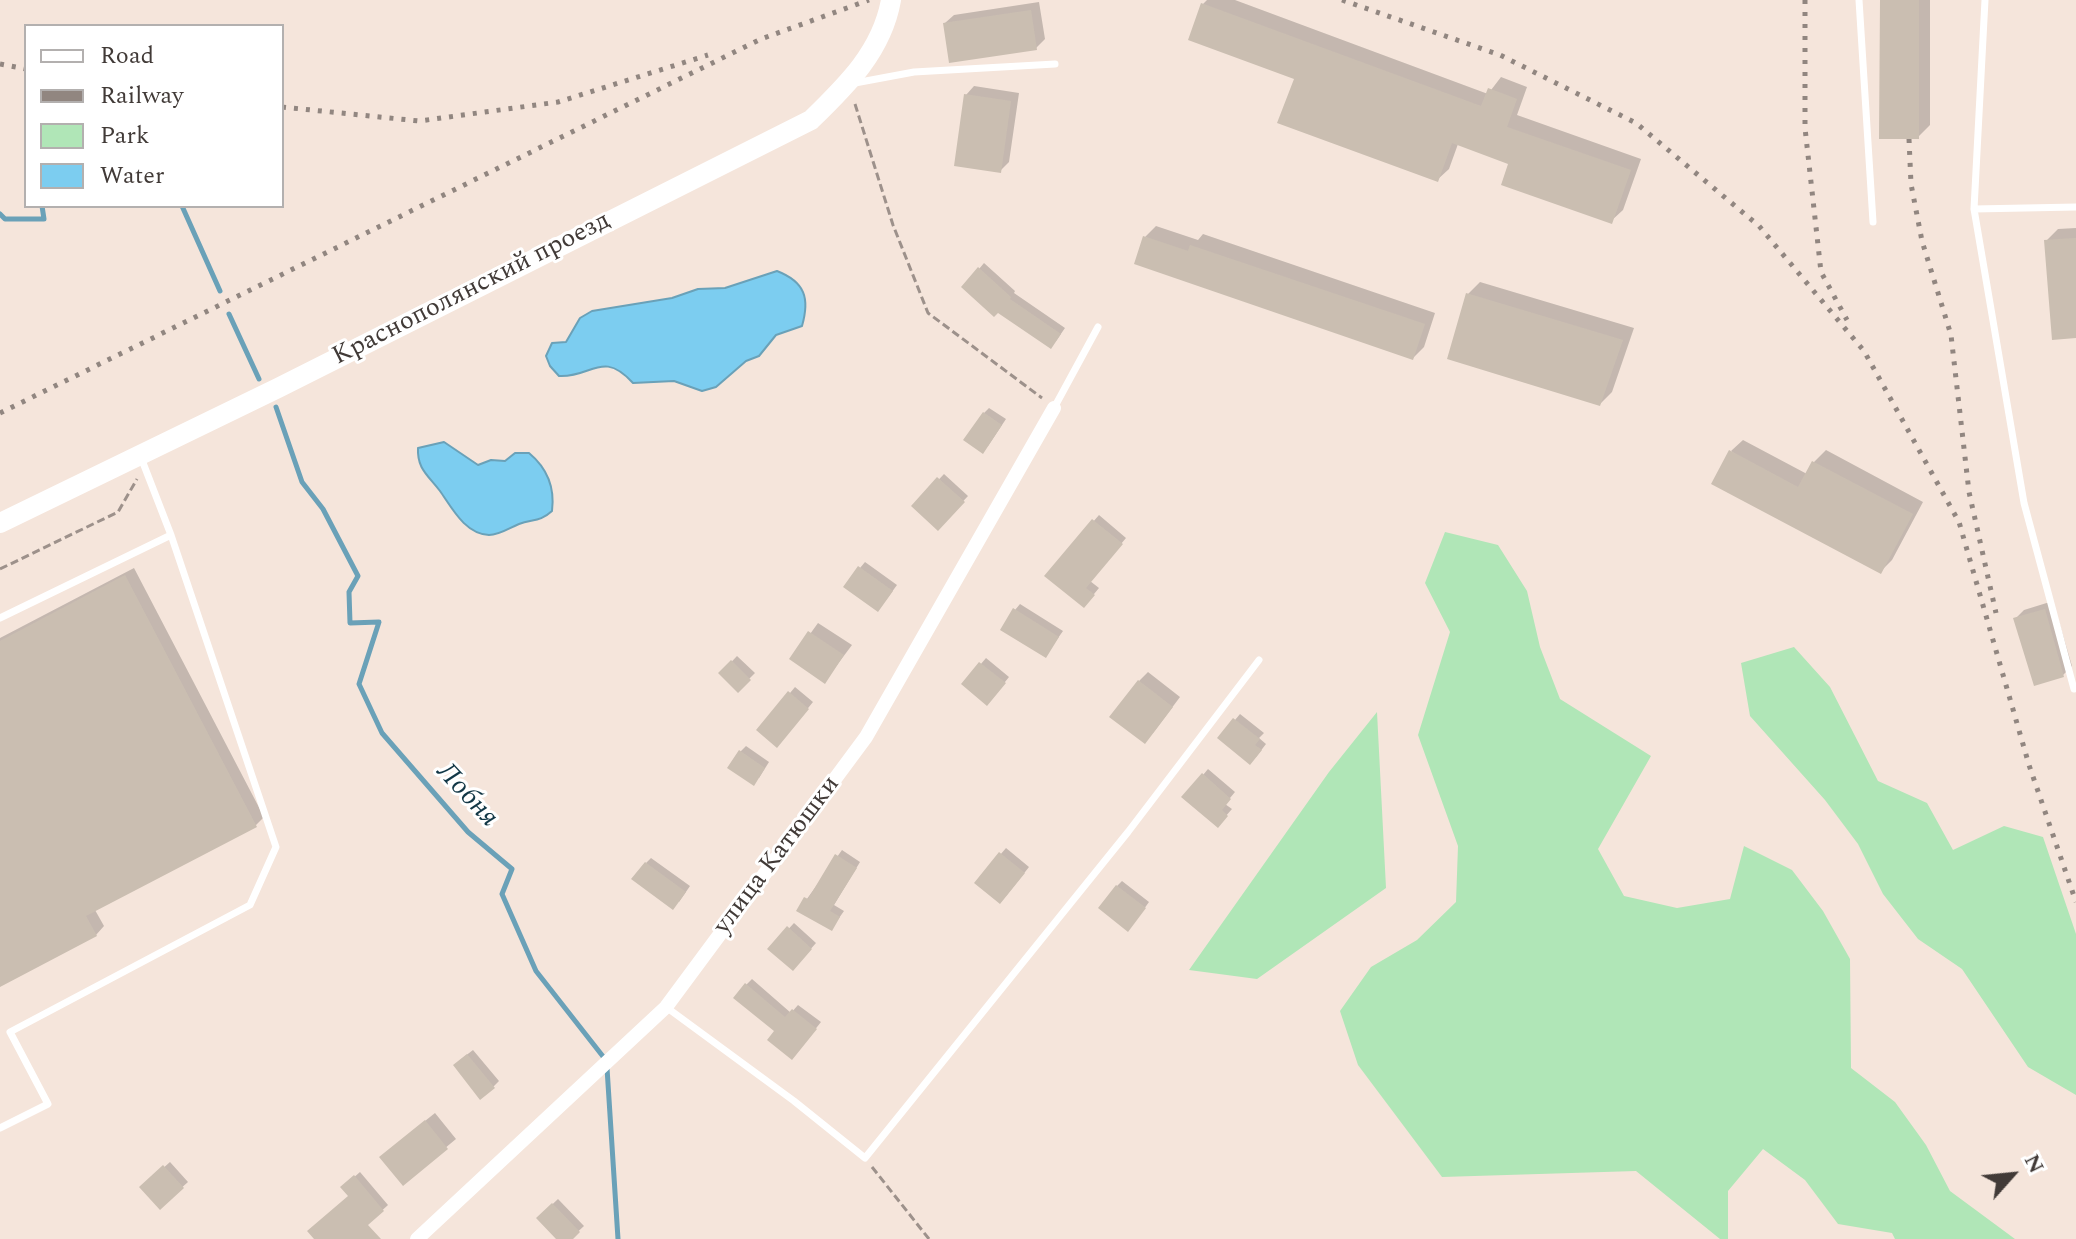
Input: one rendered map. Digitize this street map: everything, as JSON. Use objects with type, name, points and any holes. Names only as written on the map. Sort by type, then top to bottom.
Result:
[{"type":"main road","name":"Краснополянский проезд","points":[[0,523],[142,460],[811,120],[849,84],[871,53],[888,20],[891,0]]},
{"type":"street","name":"улица Катюшки","points":[[417,1239],[666,1007],[866,737],[1054,408]]},
{"type":"lane","points":[[1859,0],[1873,222]]},
{"type":"lane","points":[[1985,0],[1974,209],[2024,503],[2074,689]]},
{"type":"lane","points":[[849,84],[914,72],[1055,64]]},
{"type":"lane","points":[[1974,209],[2076,207]]},
{"type":"lane","points":[[1054,408],[1098,327]]},
{"type":"lane","points":[[0,1128],[48,1104],[10,1032],[250,905],[276,847],[171,535],[142,460]]},
{"type":"lane","points":[[0,618],[171,535]]},
{"type":"lane","points":[[666,1007],[794,1101],[865,1158],[1118,844],[1259,660]]},
{"type":"path","points":[[849,84],[893,225],[928,313],[1054,408]]},
{"type":"path","points":[[0,569],[118,512],[142,460]]},
{"type":"path","points":[[865,1158],[929,1239]]},
{"type":"green space","points":[[1445,532],[1498,545],[1527,591],[1540,647],[1560,699],[1651,756],[1598,849],[1624,896],[1677,908],[1730,899],[1744,846],[1792,870],[1823,911],[1850,959],[1851,1068],[1895,1102],[1926,1145],[1950,1191],[2015,1239],[1895,1239],[1892,1233],[1838,1224],[1805,1180],[1763,1149],[1728,1191],[1728,1239],[1720,1239],[1636,1171],[1442,1177],[1358,1065],[1340,1011],[1371,967],[1417,940],[1456,902],[1458,846],[1418,735],[1450,632],[1425,583]]},
{"type":"green space","points":[[1794,647],[1830,687],[1878,781],[1927,803],[1953,850],[2004,826],[2043,837],[2076,934],[2076,1095],[2028,1067],[1962,969],[1918,939],[1883,894],[1858,844],[1825,800],[1750,716],[1741,663]]},
{"type":"green space","points":[[1377,712],[1386,888],[1257,979],[1189,970],[1329,772]]},
{"type":"water","points":[[777,271],[794,280],[803,292],[805,307],[802,326],[776,335],[759,356],[746,361],[716,387],[702,391],[674,381],[633,383],[622,373],[605,366],[559,376],[546,356],[552,343],[566,342],[580,318],[592,311],[672,298],[698,289],[725,288]]},
{"type":"water","points":[[444,442],[478,465],[491,460],[505,461],[515,453],[529,453],[541,465],[548,479],[552,511],[540,519],[497,534],[480,534],[473,530],[454,512],[419,461],[418,448]]},
{"type":"building","points":[[1880,0],[1919,0],[1919,139],[1879,139]]},
{"type":"building","points":[[1201,3],[1481,106],[1488,88],[1517,99],[1507,127],[1631,170],[1612,224],[1501,185],[1508,164],[1452,143],[1438,182],[1277,123],[1294,79],[1188,40]]},
{"type":"building","points":[[1031,10],[1037,50],[949,63],[943,23]]},
{"type":"building","points":[[964,94],[1011,101],[1001,173],[954,166]]},
{"type":"building","points":[[1143,236],[1188,251],[1190,245],[1425,324],[1413,360],[1134,264]]},
{"type":"building","points":[[2076,238],[2076,338],[2052,340],[2044,240]]},
{"type":"building","points":[[978,267],[1010,299],[1061,334],[1051,349],[998,313],[994,317],[961,287]]},
{"type":"building","points":[[1466,293],[1623,340],[1600,406],[1447,359]]},
{"type":"building","points":[[983,412],[1002,425],[983,454],[963,440]]},
{"type":"building","points":[[1729,450],[1798,487],[1812,461],[1913,514],[1881,574],[1711,484]]},
{"type":"building","points":[[937,477],[965,502],[938,531],[911,506]]},
{"type":"building","points":[[1092,519],[1123,544],[1086,588],[1095,595],[1084,608],[1044,576]]},
{"type":"building","points":[[858,566],[893,591],[878,612],[843,587]]},
{"type":"building","points":[[125,575],[257,827],[86,916],[97,936],[0,987],[0,641]]},
{"type":"building","points":[[1013,608],[1059,637],[1046,658],[1000,630]]},
{"type":"building","points":[[2045,609],[2064,677],[2034,686],[2013,618]]},
{"type":"building","points":[[808,631],[844,655],[825,684],[789,659]]},
{"type":"building","points":[[731,660],[751,680],[738,693],[718,673]]},
{"type":"building","points":[[979,662],[1006,683],[987,706],[961,684]]},
{"type":"building","points":[[1138,680],[1173,707],[1145,744],[1109,717]]},
{"type":"building","points":[[788,691],[809,709],[777,748],[756,730]]},
{"type":"building","points":[[1233,718],[1260,739],[1255,745],[1262,750],[1250,765],[1217,738]]},
{"type":"building","points":[[739,750],[765,768],[754,786],[727,768]]},
{"type":"building","points":[[1202,773],[1231,799],[1222,810],[1228,816],[1218,828],[1181,797]]},
{"type":"building","points":[[999,852],[1025,873],[1000,904],[974,883]]},
{"type":"building","points":[[835,854],[857,868],[830,911],[840,917],[832,931],[796,911],[804,897],[808,899]]},
{"type":"building","points":[[645,862],[686,892],[673,910],[631,879]]},
{"type":"building","points":[[1116,885],[1146,908],[1128,932],[1098,908]]},
{"type":"building","points":[[787,926],[812,949],[793,971],[767,949]]},
{"type":"building","points":[[745,983],[785,1017],[792,1009],[817,1029],[792,1060],[767,1040],[774,1031],[733,998]]},
{"type":"building","points":[[467,1054],[495,1088],[480,1100],[453,1065]]},
{"type":"building","points":[[425,1120],[448,1149],[403,1186],[379,1157]]},
{"type":"building","points":[[163,1165],[184,1188],[160,1210],[139,1187]]},
{"type":"building","points":[[354,1175],[384,1211],[368,1225],[381,1239],[314,1239],[307,1231],[348,1196],[340,1187]]},
{"type":"building","points":[[552,1203],[580,1232],[573,1239],[556,1239],[536,1218]]},
{"type":"waterway","name":"Лобня","points":[[0,214],[5,219],[44,219],[42,208]]},
{"type":"waterway","name":"Лобня","points":[[183,208],[220,291]]},
{"type":"waterway","name":"Лобня","points":[[229,314],[259,379]]},
{"type":"waterway","name":"Лобня","points":[[276,407],[302,482],[323,509],[358,576],[349,592],[350,623],[379,622],[359,684],[382,733],[468,832],[512,869],[502,894],[536,971],[605,1059]]},
{"type":"waterway","name":"Лобня","points":[[607,1068],[618,1239]]},
{"type":"railway","points":[[0,413],[761,39],[869,0]]},
{"type":"railway","points":[[1342,0],[1500,55],[1636,123],[1759,226],[1864,351],[1959,522],[2029,765],[2076,902]]},
{"type":"railway","points":[[1805,0],[1805,128],[1821,272],[1847,320]]},
{"type":"railway","points":[[284,107],[419,121],[558,102],[708,55]]},
{"type":"railway","points":[[0,64],[24,69]]},
{"type":"railway","points":[[1909,139],[1911,184],[1922,241],[1951,335],[1969,492],[1996,613]]}]
